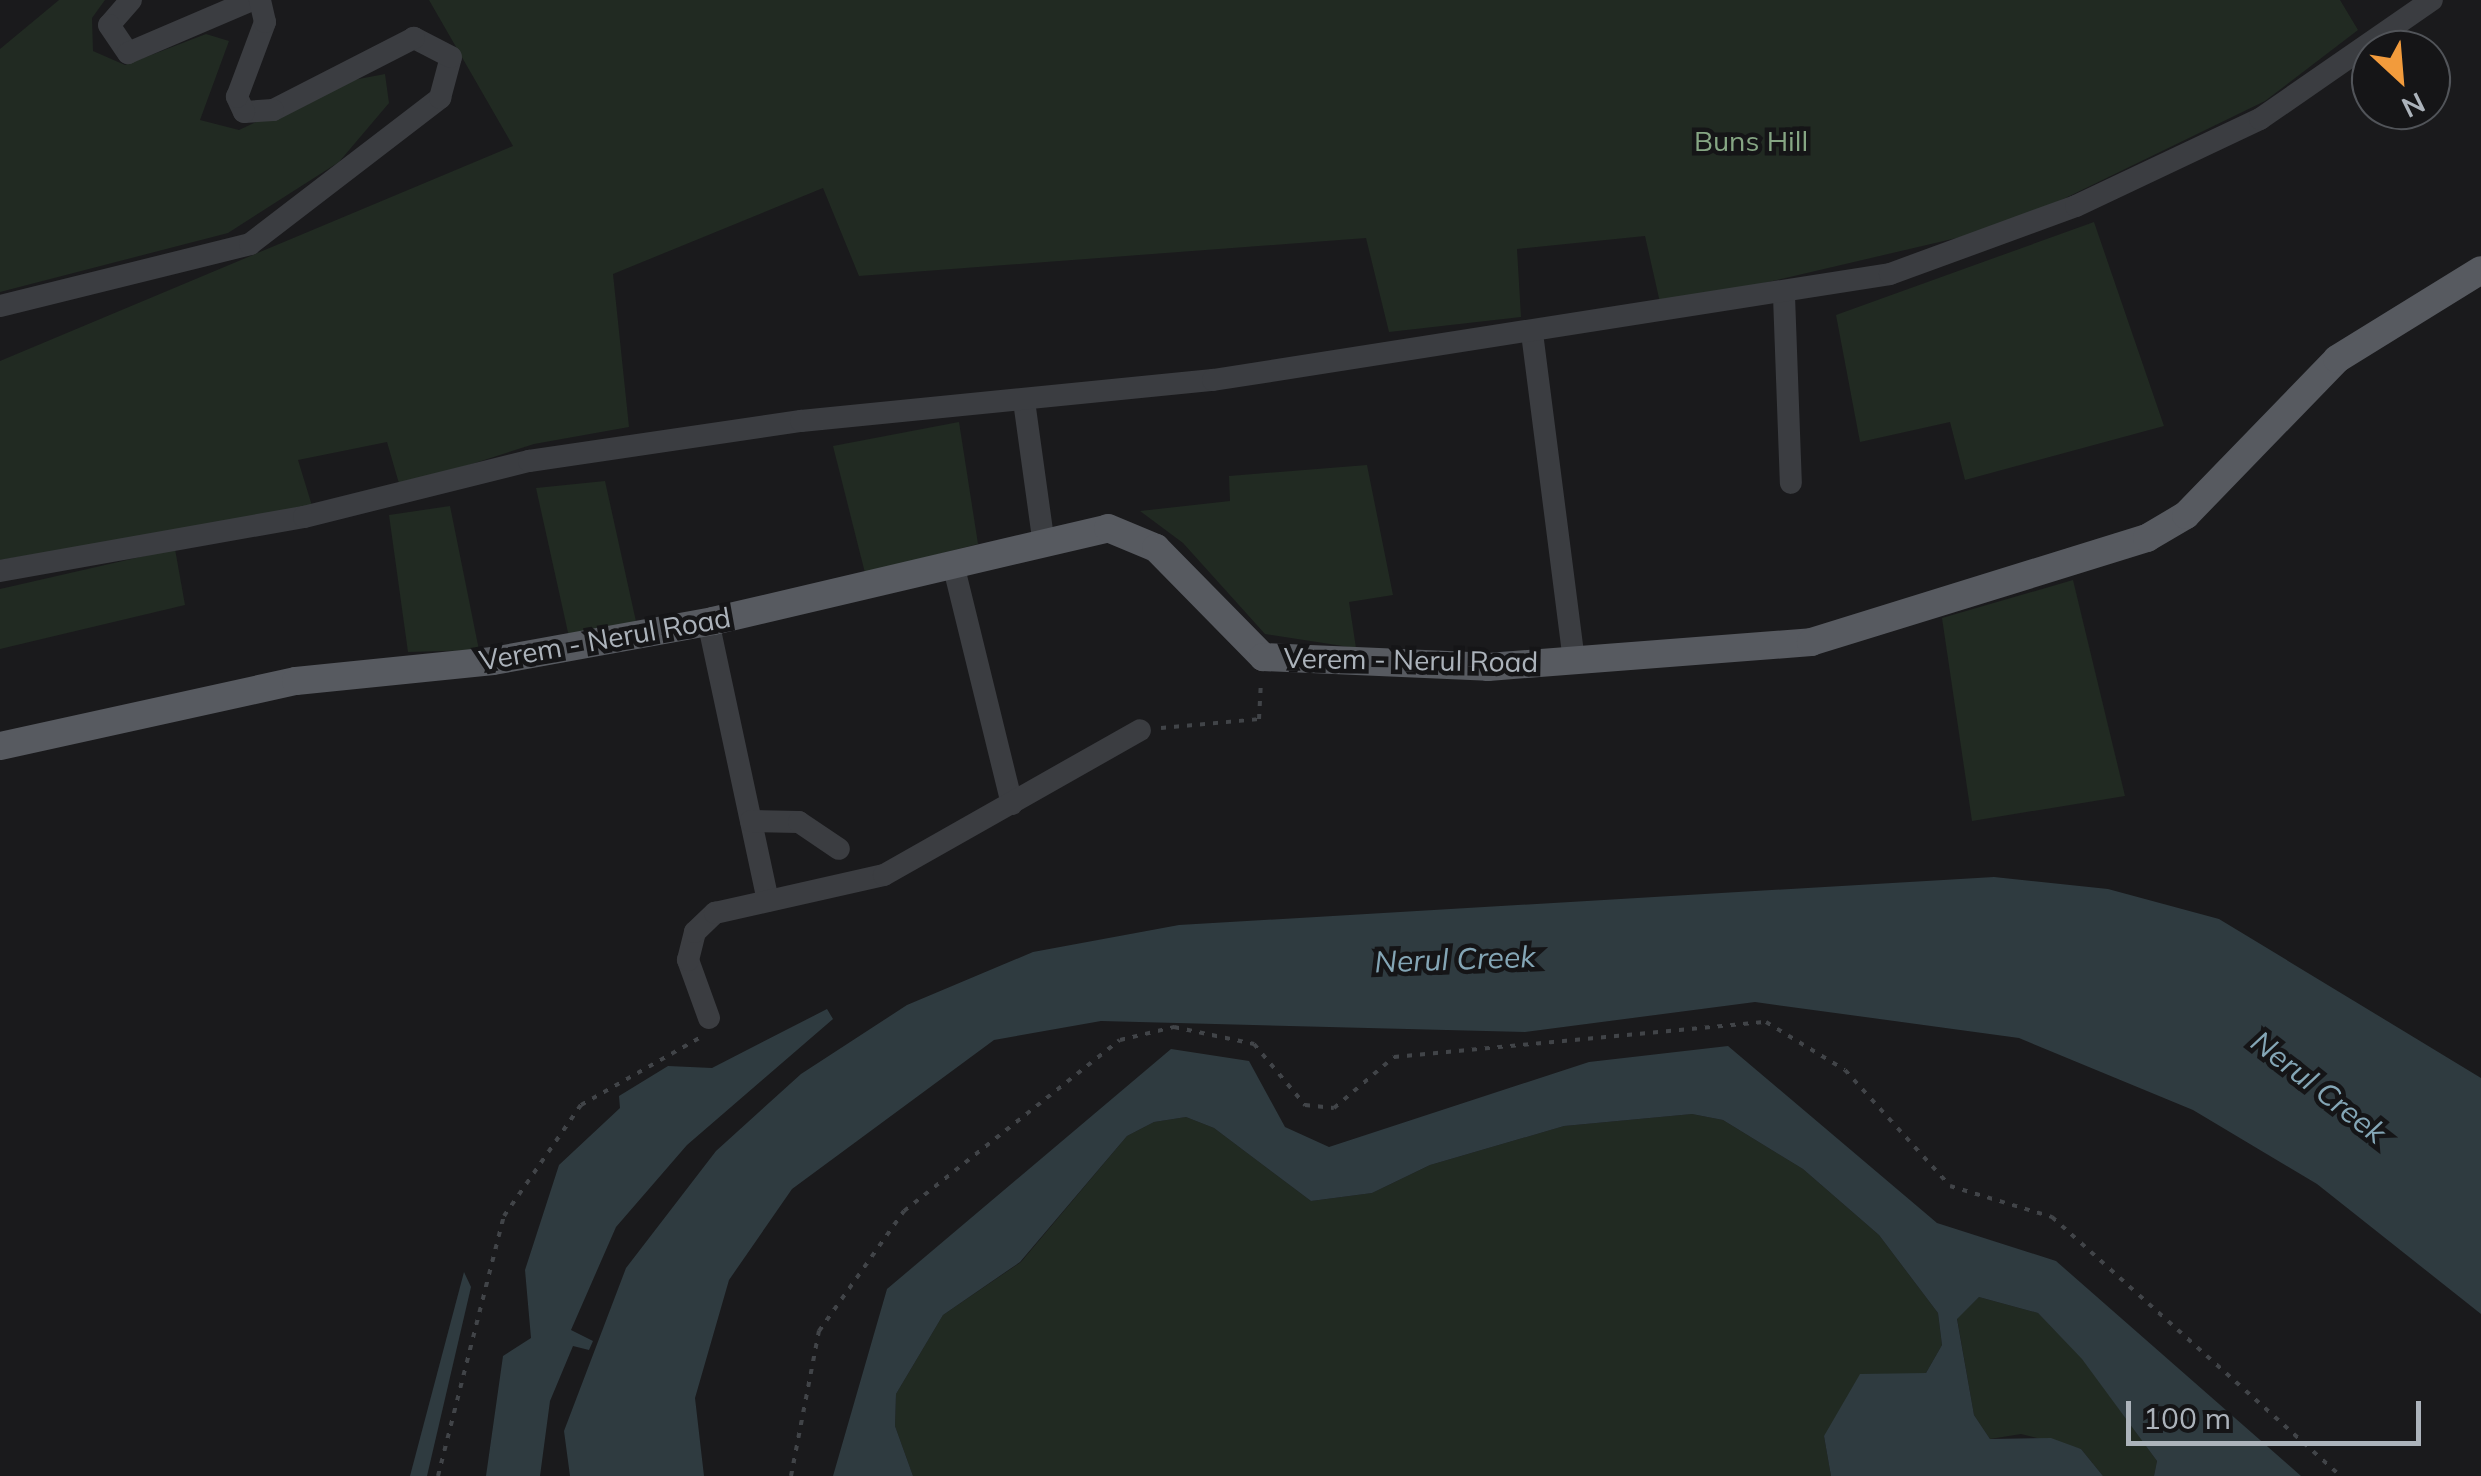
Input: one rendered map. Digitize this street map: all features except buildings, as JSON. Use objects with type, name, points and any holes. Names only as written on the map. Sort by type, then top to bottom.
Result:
[{"type":"main road","name":"Verem - Nerul Road","points":[[0,746],[296,681],[493,661],[708,622],[954,568],[1108,528],[1135,534],[1263,657],[1488,667],[1811,642],[2146,538],[2186,515],[2337,359],[2481,270]]},
{"type":"street","points":[[0,306],[250,244],[440,98],[451,57],[414,38],[273,110],[244,112],[238,97],[266,22],[256,0],[128,53],[109,25],[131,0]]},
{"type":"street","points":[[0,571],[304,517],[530,460],[1532,333],[1784,296],[1890,274],[2076,206],[2260,120],[2432,0]]},
{"type":"street","points":[[1784,296],[1791,483]]},
{"type":"street","points":[[1532,333],[1574,660]]},
{"type":"street","points":[[1024,400],[1044,545]]},
{"type":"street","points":[[954,568],[1012,804]]},
{"type":"street","points":[[708,622],[768,901]]},
{"type":"street","points":[[709,1018],[688,960],[696,932],[715,913],[884,876],[1140,730]]},
{"type":"street","points":[[751,821],[799,822],[839,849]]},
{"type":"path","points":[[1140,730],[1259,719],[1263,657]]},
{"type":"path","points":[[438,1476],[504,1216],[581,1105],[699,1042],[709,1018]]},
{"type":"path","points":[[790,1476],[819,1331],[904,1211],[1120,1040],[1174,1026],[1254,1044],[1305,1106],[1334,1108],[1394,1057],[1766,1022],[1845,1070],[1950,1186],[2052,1217],[2341,1476]]},
{"type":"green space","points":[[59,0],[105,0],[92,18],[93,51],[125,65],[206,34],[229,41],[200,120],[239,130],[338,83],[385,74],[389,103],[339,162],[228,233],[0,292],[0,49]]},
{"type":"green space","name":"Buns Hill","points":[[429,0],[2340,0],[2358,30],[2351,30],[2351,35],[2265,101],[2008,226],[1661,307],[1645,236],[1517,249],[1521,317],[1389,332],[1366,238],[859,276],[823,188],[613,274],[629,427],[534,444],[400,487],[387,442],[298,460],[313,509],[0,560],[0,361],[513,146]]},
{"type":"green space","points":[[2094,222],[2164,426],[1965,480],[1950,422],[1860,442],[1836,315]]},
{"type":"green space","points":[[959,422],[978,544],[865,573],[833,446]]},
{"type":"green space","points":[[1367,465],[1393,595],[1349,602],[1356,648],[1265,634],[1183,543],[1140,511],[1230,501],[1229,476]]},
{"type":"green space","points":[[605,481],[637,626],[569,637],[536,488]]},
{"type":"green space","points":[[450,506],[479,650],[408,652],[389,515]]},
{"type":"green space","points":[[175,549],[185,605],[0,649],[0,589]]},
{"type":"green space","points":[[2073,580],[2125,796],[1972,821],[1942,618]]},
{"type":"green space","points":[[1692,1114],[1723,1120],[1803,1169],[1879,1235],[1938,1313],[1942,1345],[1926,1373],[1824,1436],[1831,1476],[913,1476],[895,1426],[896,1394],[943,1315],[1021,1262],[1127,1136],[1154,1122],[1186,1117],[1214,1128],[1311,1201],[1372,1193],[1430,1165],[1564,1126]]},
{"type":"green space","points":[[1979,1297],[2038,1313],[2083,1359],[2157,1461],[2154,1476],[2103,1476],[2081,1449],[2021,1434],[1990,1439],[1974,1415],[1957,1318]]},
{"type":"water","name":"Nerul Creek","points":[[1994,877],[2108,889],[2219,919],[2481,1078],[2481,1314],[2317,1184],[2193,1110],[2019,1038],[1755,1002],[1525,1032],[1101,1021],[994,1040],[792,1189],[729,1280],[695,1398],[704,1476],[570,1476],[564,1431],[626,1268],[716,1151],[801,1074],[907,1005],[1033,952],[1179,925]]},
{"type":"water","points":[[827,1009],[833,1019],[687,1145],[616,1227],[571,1330],[593,1341],[589,1350],[573,1346],[550,1401],[540,1476],[486,1476],[503,1356],[531,1338],[525,1270],[559,1165],[620,1108],[619,1096],[668,1066],[712,1068]]},
{"type":"water","points":[[1728,1046],[1937,1223],[2056,1261],[2301,1476],[2154,1476],[2157,1461],[2082,1359],[2038,1313],[1979,1297],[1957,1319],[1974,1415],[1990,1439],[2051,1438],[2081,1449],[2103,1476],[1831,1476],[1824,1436],[1860,1374],[1926,1373],[1942,1345],[1938,1313],[1879,1235],[1803,1169],[1723,1120],[1692,1114],[1564,1126],[1430,1165],[1372,1193],[1311,1201],[1214,1128],[1186,1117],[1154,1122],[1127,1136],[1020,1262],[943,1315],[896,1394],[895,1426],[913,1476],[833,1476],[887,1289],[1171,1049],[1249,1061],[1285,1127],[1329,1147],[1589,1062]]},
{"type":"water","points":[[464,1272],[471,1287],[427,1476],[410,1476]]}]
